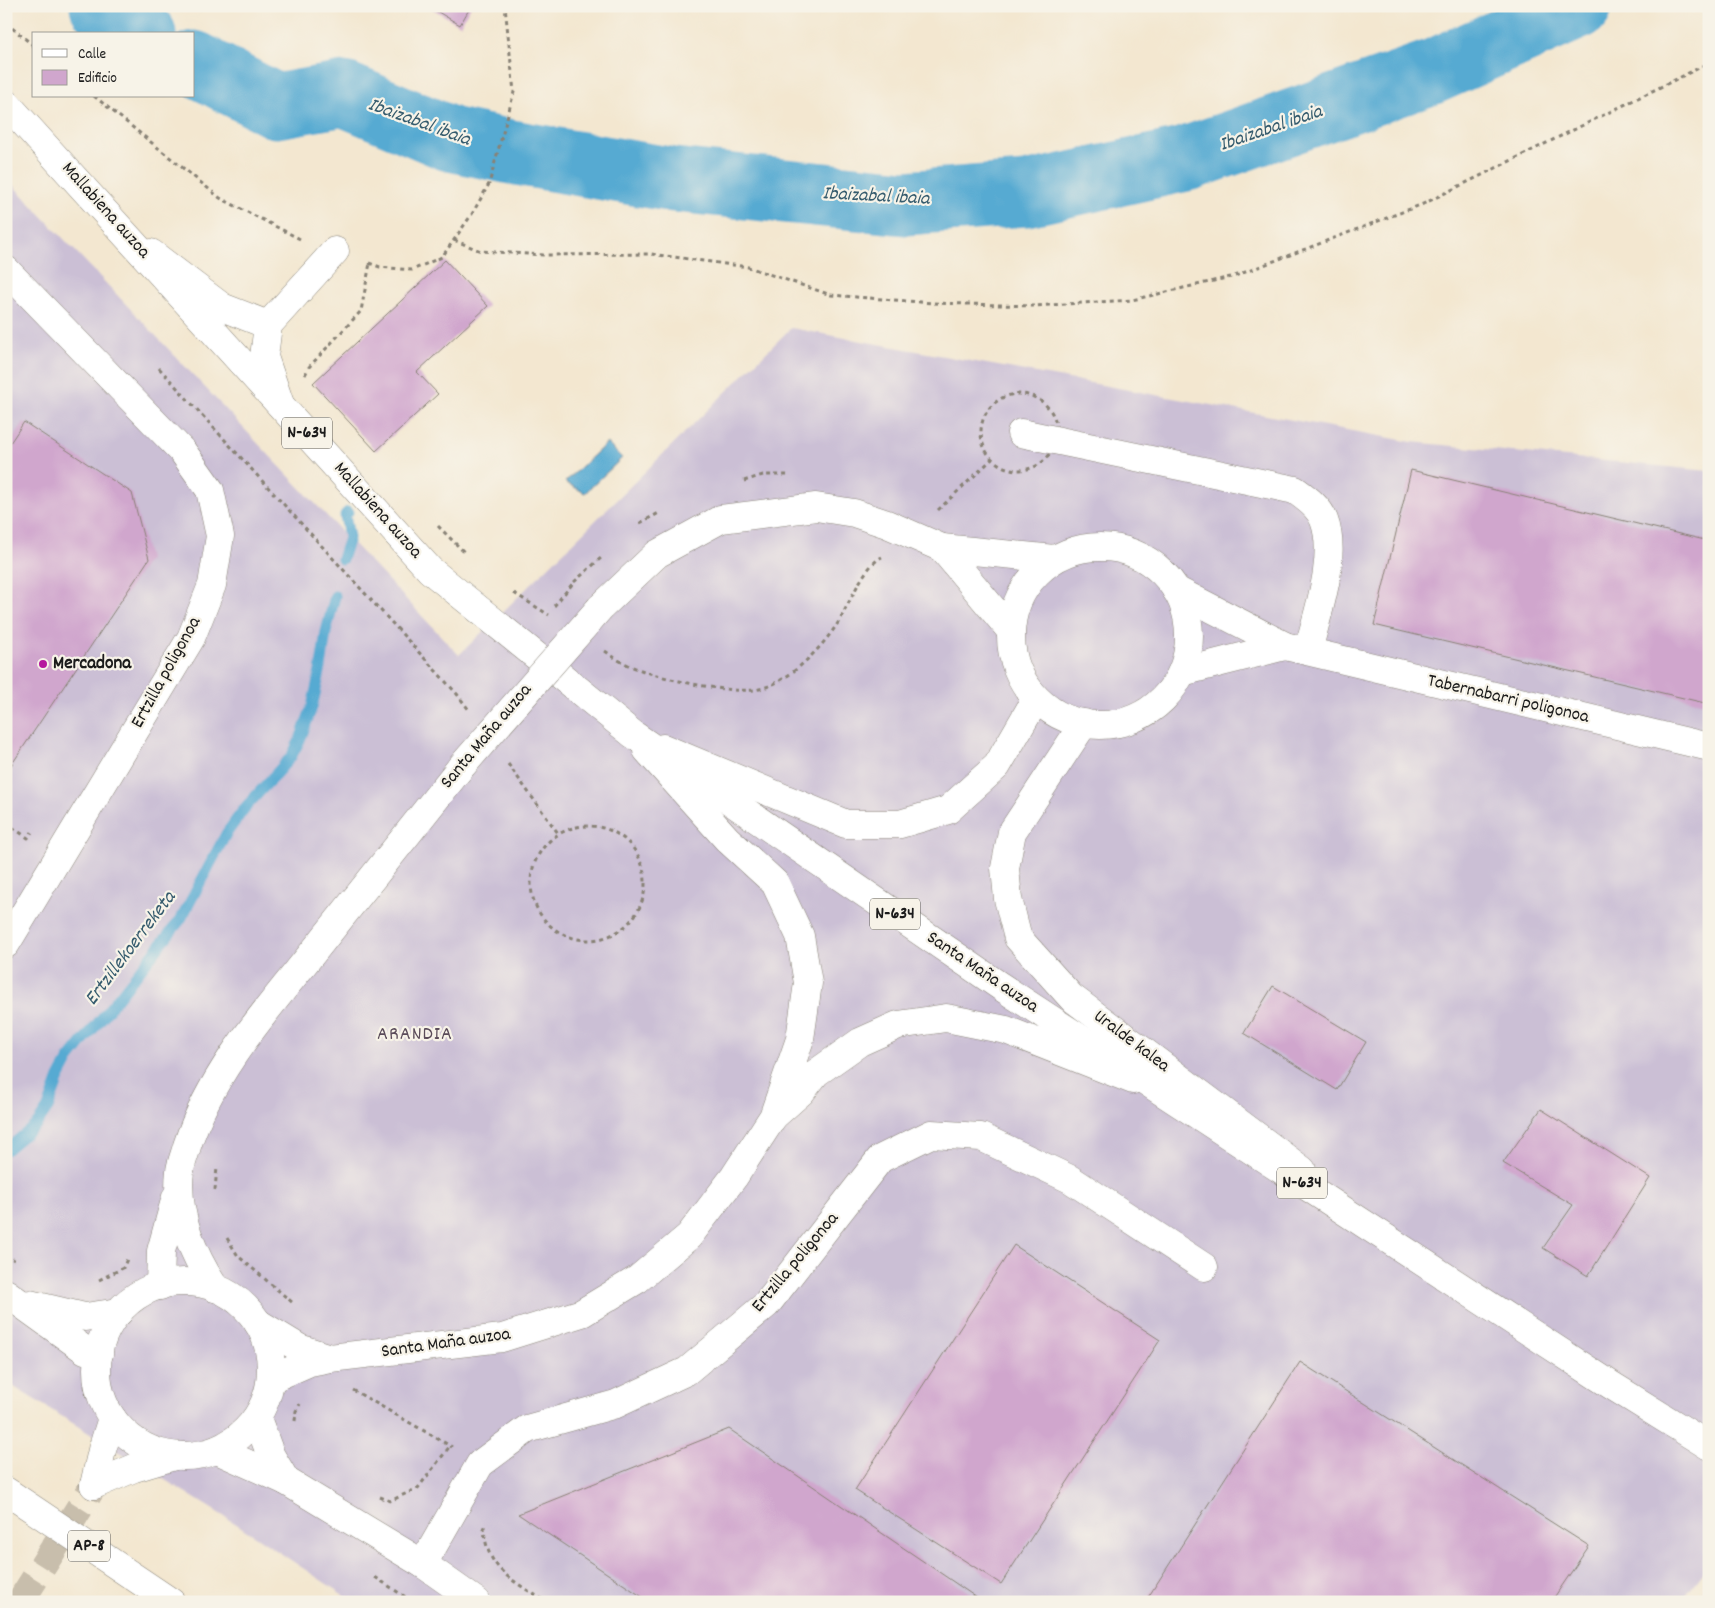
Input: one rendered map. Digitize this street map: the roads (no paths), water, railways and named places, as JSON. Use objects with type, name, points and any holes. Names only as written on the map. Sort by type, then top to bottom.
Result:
[{"type":"main road","name":"Mallabiena auzoa","points":[[6,103],[430,570],[634,736]]},
{"type":"main road","points":[[128,236],[222,307],[268,326]]},
{"type":"main road","points":[[280,404],[264,357],[268,326],[335,251]]},
{"type":"main road","name":"Ertzilla poligonoa","points":[[6,270],[183,452],[210,490],[220,536],[212,585],[191,638],[6,944]]},
{"type":"main road","points":[[1021,433],[1295,490],[1312,502],[1324,519],[1329,542],[1328,563],[1297,649]]},
{"type":"main road","name":"Santa Maña auzoa","points":[[215,1288],[201,1267],[184,1227],[178,1189],[180,1169],[193,1128],[218,1079],[265,1013],[461,767],[600,608],[656,554],[721,519],[816,508],[854,513],[886,524],[942,548],[1011,631]]},
{"type":"main road","points":[[1108,547],[1135,553],[1159,568],[1176,590],[1187,616],[1189,643],[1182,672],[1166,697],[1142,715],[1114,724],[1084,723],[1058,715],[1036,699],[1021,677],[1012,652],[1011,631],[1018,600],[1033,577],[1054,559],[1080,549],[1108,547]]},
{"type":"main road","points":[[942,548],[1054,559]]},
{"type":"main road","points":[[1176,590],[1297,649]]},
{"type":"main road","points":[[1182,672],[1297,649]]},
{"type":"main road","name":"Tabernabarri poligonoa","points":[[1297,649],[1709,747]]},
{"type":"main road","points":[[634,736],[846,824],[900,824],[948,810],[997,766],[1036,699]]},
{"type":"main road","name":"Uralde kalea","points":[[1084,723],[1012,832],[1005,868],[1008,899],[1018,938],[1071,997],[1445,1277]]},
{"type":"main road","name":"Santa Maña auzoa","points":[[634,736],[1000,986],[1445,1277]]},
{"type":"main road","name":"Santa Maña auzoa","points":[[271,1379],[310,1362],[502,1338],[582,1313],[638,1279],[689,1236],[734,1177],[773,1117],[800,1039],[808,983],[800,936],[775,883],[727,839],[634,736]]},
{"type":"main road","name":"Santa Maña auzoa","points":[[773,1117],[801,1092],[816,1073],[860,1042],[898,1025],[946,1018],[1006,1030],[1159,1090]]},
{"type":"main road","name":"Ertzilla poligonoa","points":[[423,1564],[480,1464],[527,1429],[616,1404],[687,1371],[767,1304],[880,1159],[931,1134],[980,1137],[1070,1179],[1204,1267]]},
{"type":"main road","points":[[160,1286],[161,1252],[178,1189]]},
{"type":"main road","name":"N-634","points":[[1445,1277],[1709,1446]]},
{"type":"main road","points":[[178,1283],[197,1283],[215,1288],[246,1308],[258,1323],[266,1341],[271,1360],[271,1379],[266,1399],[257,1418],[239,1437],[217,1450],[191,1456],[174,1456],[152,1450],[132,1438],[112,1418],[102,1398],[99,1383],[99,1354],[106,1332],[119,1312],[131,1301],[160,1286],[178,1283]]},
{"type":"main road","points":[[14,1298],[84,1317],[119,1312]]},
{"type":"main road","points":[[14,1298],[85,1350],[99,1354]]},
{"type":"main road","points":[[258,1323],[300,1348],[330,1358]]},
{"type":"main road","points":[[112,1418],[94,1485],[134,1468],[174,1456]]},
{"type":"main road","points":[[257,1418],[271,1456],[286,1481]]},
{"type":"main road","points":[[217,1450],[286,1481],[423,1564],[477,1602]]},
{"type":"main road","name":"AP-8","points":[[6,1491],[171,1602]]},
{"type":"water","points":[[607,443],[622,458],[585,493],[565,482]]},
{"type":"waterway","name":"Ibaizabal ibaia","points":[[102,6],[141,32]]},
{"type":"waterway","name":"Ibaizabal ibaia","points":[[195,64],[276,106],[344,94],[450,139],[511,152],[674,180],[905,203],[1026,194],[1186,159],[1432,72],[1580,6]]},
{"type":"waterway","name":"Ertzillekoerreketa","points":[[342,559],[349,538],[345,515],[348,512]]},
{"type":"waterway","name":"Ertzillekoerreketa","points":[[6,1150],[37,1124],[48,1108],[59,1078],[69,1059],[181,919],[226,834],[244,809],[291,757],[300,740],[312,707],[321,667],[326,632],[335,596]]},
{"type":"tunnel","points":[[20,1602],[94,1485]]},
{"type":"place","name":"Mercadona","points":[[43,664]]},
{"type":"district","name":"ARANDIA","points":[[415,1035]]}]
